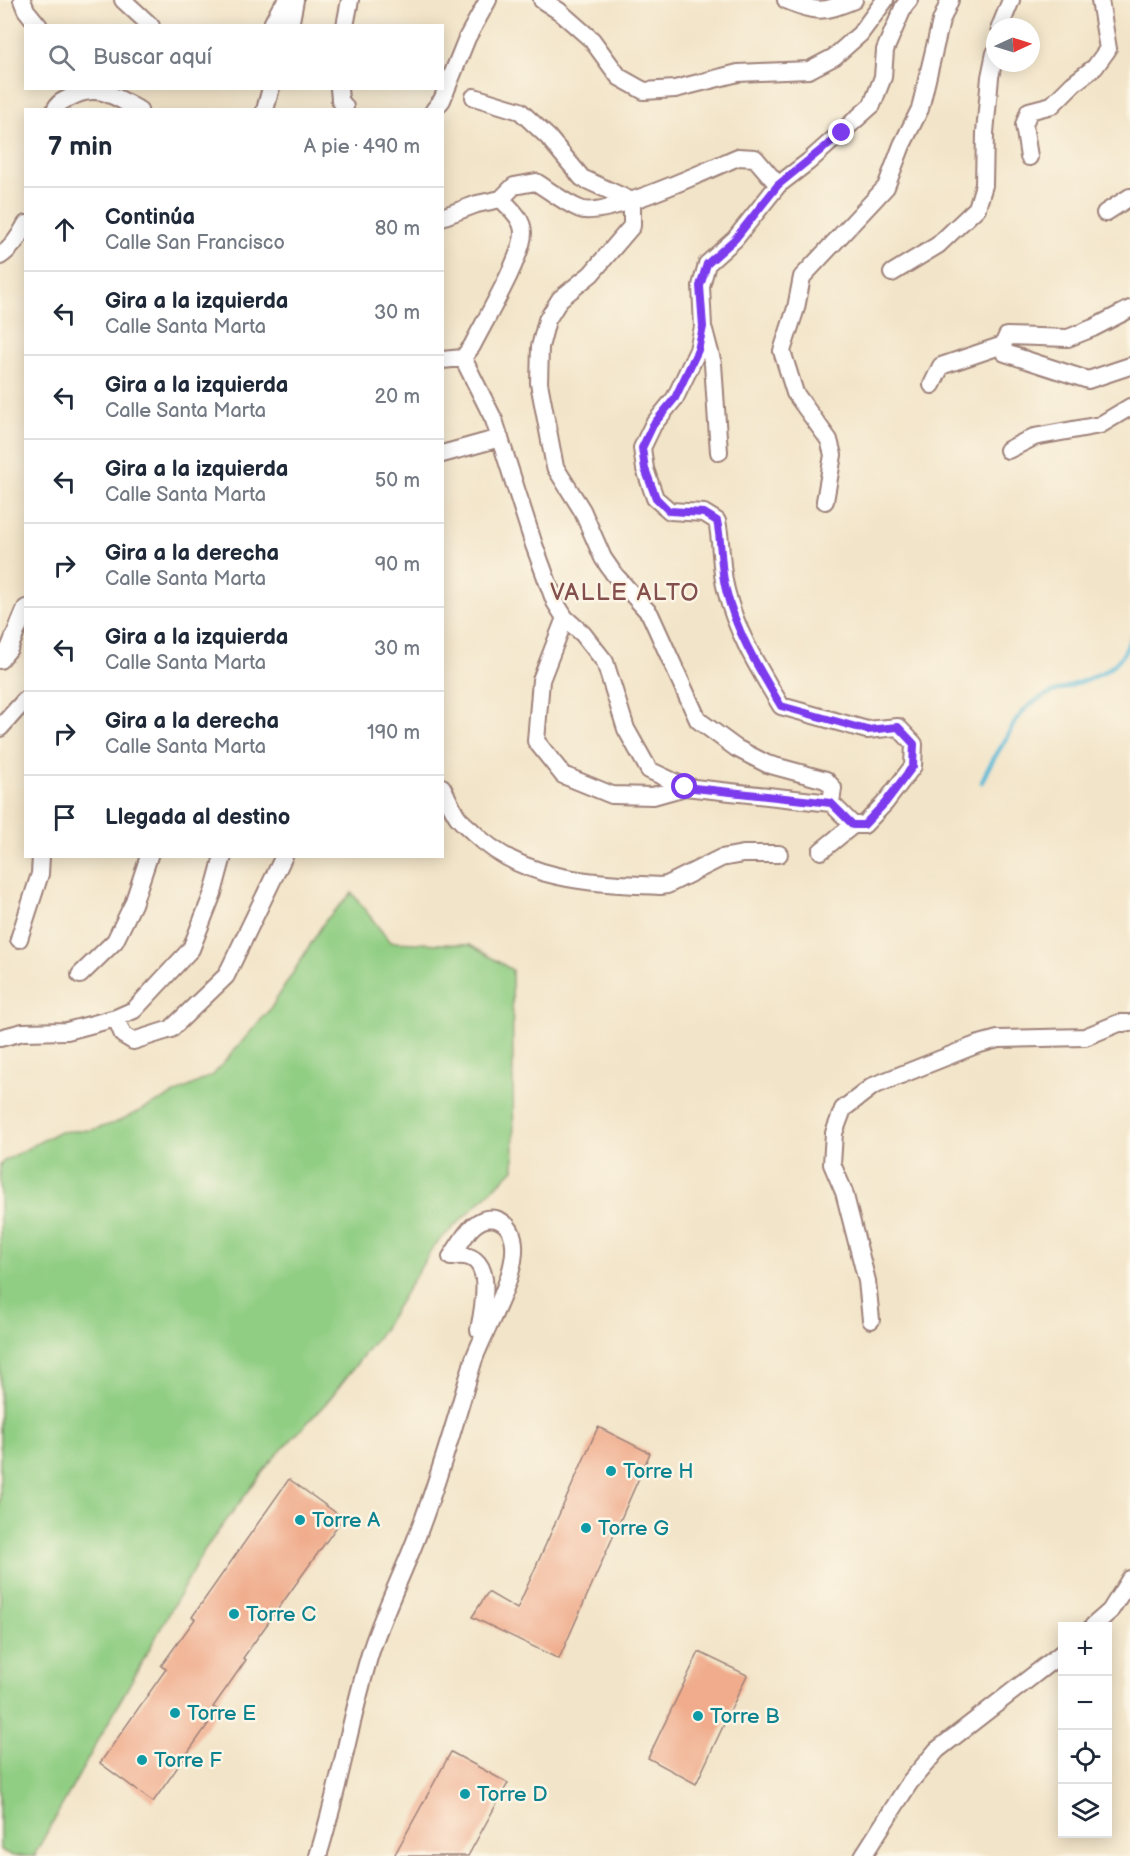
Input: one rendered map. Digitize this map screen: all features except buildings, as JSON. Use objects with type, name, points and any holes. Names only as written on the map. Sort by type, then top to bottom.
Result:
[{"type":"street","points":[[22,0],[26,10],[37,24]]},
{"type":"street","points":[[123,0],[149,24]]},
{"type":"street","points":[[272,24],[279,9],[288,0]]},
{"type":"street","points":[[290,24],[295,0]]},
{"type":"street","points":[[345,24],[350,0]]},
{"type":"street","points":[[436,108],[442,100],[467,38],[488,0]]},
{"type":"street","points":[[542,0],[559,11],[592,40],[619,77],[644,91],[675,89],[738,73],[809,70],[834,57],[860,34],[885,0]]},
{"type":"street","points":[[786,0],[811,10],[829,9],[854,0]]},
{"type":"street","points":[[719,452],[713,364],[703,327],[700,286],[707,264],[735,239],[778,185],[808,162],[872,105],[883,77],[885,50],[904,6],[909,0]]},
{"type":"street","points":[[825,501],[833,455],[829,440],[795,393],[782,351],[796,308],[802,277],[886,187],[902,145],[920,109],[941,21],[950,0]]},
{"type":"street","points":[[1004,18],[1011,0]]},
{"type":"street","points":[[1029,157],[1024,125],[1029,111],[1052,105],[1073,84],[1095,67],[1108,49],[1100,0]]},
{"type":"street","points":[[892,273],[938,245],[977,208],[984,185],[985,133],[993,72]]},
{"type":"street","points":[[56,108],[58,103],[76,93],[92,90]]},
{"type":"street","points":[[99,90],[135,108]]},
{"type":"street","points":[[265,108],[270,90]]},
{"type":"street","points":[[339,90],[340,100],[345,107]]},
{"type":"street","points":[[474,97],[520,111],[548,137],[582,178],[632,201]]},
{"type":"street","points":[[444,216],[477,204],[501,199],[514,186],[536,182],[582,210],[610,207],[632,201],[738,157],[755,158],[778,185]]},
{"type":"street","points":[[1105,213],[1130,197]]},
{"type":"street","points":[[444,360],[463,358],[472,346],[519,252],[524,231],[517,215],[501,199]]},
{"type":"street","points":[[632,201],[632,226],[591,274],[560,299],[547,320],[540,347],[539,382],[555,467],[582,510],[603,558],[614,574],[650,614],[698,720],[736,748],[767,764],[826,780],[833,788],[831,803]]},
{"type":"street","points":[[0,256],[24,230]]},
{"type":"street","points":[[1130,309],[1068,338],[1007,336],[1003,345],[1005,353],[1013,357],[1088,380],[1130,366]]},
{"type":"street","points":[[703,327],[698,350],[675,398],[653,425],[642,448],[645,469],[656,498],[669,511],[704,513],[717,521],[726,589],[747,649],[781,706],[867,730],[898,727],[914,744],[913,766],[885,803],[864,825],[853,825],[821,851]]},
{"type":"street","points":[[932,385],[941,366],[1003,345]]},
{"type":"street","points":[[463,358],[494,420],[555,602],[565,618],[583,634],[605,662],[626,729],[649,770],[685,787],[831,803],[853,825]]},
{"type":"street","points":[[1008,450],[1034,437],[1100,425],[1130,407]]},
{"type":"street","points":[[444,453],[500,438]]},
{"type":"street","points":[[0,660],[9,649],[24,614]]},
{"type":"street","points":[[565,618],[541,680],[536,741],[563,775],[612,795],[653,796],[685,787]]},
{"type":"street","points":[[0,728],[24,701]]},
{"type":"street","points":[[444,791],[457,816],[484,843],[512,861],[539,873],[594,883],[660,886],[667,885],[721,858],[743,854],[779,854]]},
{"type":"street","points":[[19,939],[40,874],[41,858]]},
{"type":"street","points":[[80,975],[115,941],[133,904],[148,858]]},
{"type":"street","points":[[0,1038],[23,1032],[67,1031],[116,1018],[134,1010],[191,949],[213,893],[222,858]]},
{"type":"street","points":[[116,1018],[123,1035],[133,1041],[171,1029],[226,976],[283,858]]},
{"type":"street","points":[[871,1320],[867,1281],[844,1192],[832,1164],[834,1133],[843,1109],[873,1086],[976,1045],[998,1039],[1084,1037],[1119,1023],[1130,1023]]},
{"type":"street","points":[[318,1856],[370,1656],[380,1625],[408,1562],[447,1454],[474,1359],[485,1294],[484,1276],[475,1260],[469,1256],[451,1257],[473,1225],[488,1218],[501,1221],[511,1231],[514,1245],[512,1272],[474,1359]]},
{"type":"street","points":[[1098,1622],[1110,1611],[1130,1579]]},
{"type":"street","points":[[863,1856],[910,1782],[937,1750],[1058,1656]]},
{"type":"green space","points":[[352,893],[390,942],[470,945],[512,970],[514,1169],[433,1247],[382,1331],[328,1401],[271,1461],[205,1549],[35,1854],[36,1856],[13,1856],[0,1850],[0,1165],[58,1132],[91,1130],[115,1123],[213,1075],[271,1008],[325,921]]},
{"type":"waterway","points":[[982,782],[989,766],[1025,709],[1042,697],[1087,680],[1114,665],[1123,654],[1130,639]]},
{"type":"place","name":"Torre H","points":[[611,1471]]},
{"type":"place","name":"Torre A","points":[[300,1520]]},
{"type":"place","name":"Torre G","points":[[586,1528]]},
{"type":"place","name":"Torre C","points":[[234,1614]]},
{"type":"place","name":"Torre E","points":[[175,1713]]},
{"type":"place","name":"Torre B","points":[[698,1716]]},
{"type":"place","name":"Torre F","points":[[142,1760]]},
{"type":"place","name":"Torre D","points":[[465,1794]]},
{"type":"district","name":"VALLE ALTO","points":[[625,592]]},
{"type":"route","points":[[685,787],[831,803],[853,825],[864,825],[885,803],[913,766],[914,744],[898,727],[867,730],[781,706],[747,649],[726,589],[717,521],[704,513],[669,511],[656,498],[645,469],[642,448],[653,425],[675,398],[698,350],[703,327],[700,286],[707,264],[735,239],[778,185],[842,133]]}]
